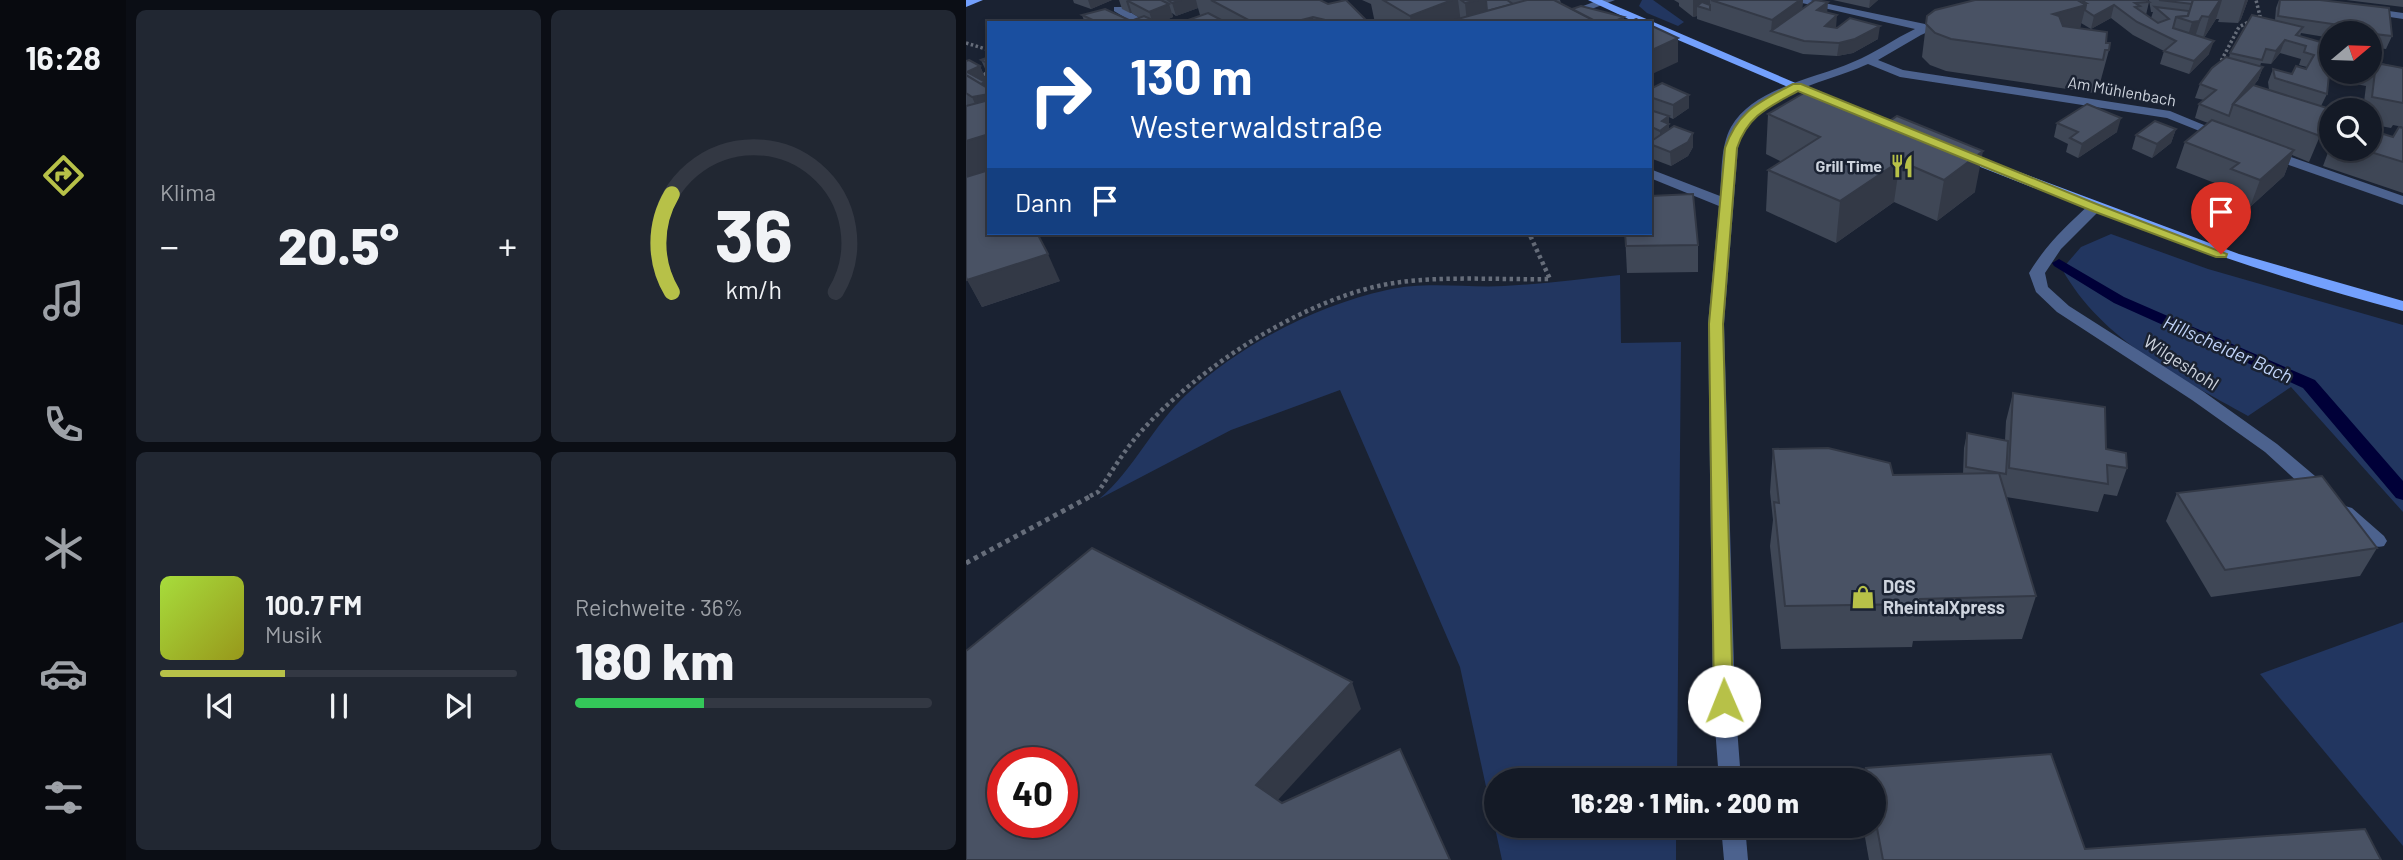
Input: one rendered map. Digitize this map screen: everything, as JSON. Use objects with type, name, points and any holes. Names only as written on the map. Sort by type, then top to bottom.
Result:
[{"type":"main road","points":[[966,4],[978,0]]},
{"type":"main road","points":[[1601,1],[1645,21]]},
{"type":"main road","points":[[1652,24],[1847,107]]},
{"type":"main road","points":[[1946,148],[2094,208],[2246,263],[2403,306]]},
{"type":"street","points":[[1794,0],[1923,27]]},
{"type":"street","points":[[1548,21],[1601,1]]},
{"type":"street","points":[[1118,9],[1139,21]]},
{"type":"street","points":[[2359,10],[2403,16]]},
{"type":"street","points":[[1729,768],[1724,701],[1716,324],[1731,148],[1738,128],[1758,108],[1797,87],[1868,60],[1923,27],[1955,18]]},
{"type":"street","name":"Am Mühlenbach","points":[[1868,60],[1899,73],[2170,116],[2233,139]]},
{"type":"street","points":[[2258,149],[2403,201]]},
{"type":"street","points":[[1652,174],[1727,204]]},
{"type":"street","name":"Wilgeshohl","points":[[2094,208],[2063,235],[2043,262],[2037,273],[2041,289],[2082,322],[2198,396],[2271,448],[2377,541]]},
{"type":"street","points":[[1734,838],[1736,860]]},
{"type":"path","points":[[2170,116],[2220,63],[2239,27],[2260,16],[2256,0]]},
{"type":"path","points":[[966,43],[987,49]]},
{"type":"path","points":[[971,66],[987,76]]},
{"type":"path","points":[[966,563],[1098,492],[1137,436],[1175,397],[1271,327],[1340,297],[1399,282],[1550,279],[1530,235]]},
{"type":"shaded area","points":[[1642,0],[1653,0],[1684,22],[1678,26],[1647,13],[1639,6]]},
{"type":"shaded area","points":[[2111,234],[2208,269],[2403,325],[2403,512],[2291,387],[2248,416],[2144,355],[2098,317],[2062,269],[2081,247]]},
{"type":"shaded area","points":[[1620,275],[1621,343],[1681,342],[1677,768],[1484,768],[1484,777],[1460,667],[1340,390],[1231,430],[1099,499],[1123,475],[1164,419],[1187,394],[1231,359],[1281,329],[1333,306],[1401,287],[1548,283]]},
{"type":"shaded area","points":[[2403,622],[2403,846],[2260,674]]},
{"type":"shaded area","points":[[1497,838],[1676,838],[1676,860],[1502,860]]},
{"type":"building","points":[[1161,0],[1169,4],[1149,12],[1128,1]]},
{"type":"building","points":[[1211,0],[1320,0],[1328,4],[1346,0],[1367,21],[1326,21],[1313,17],[1298,21],[1250,21]]},
{"type":"building","points":[[1383,0],[1452,0],[1410,16]]},
{"type":"building","points":[[1486,0],[1507,0],[1513,4],[1487,11]]},
{"type":"building","points":[[1527,0],[1554,0],[1595,21],[1455,21]]},
{"type":"building","points":[[1711,0],[1800,0],[1772,20]]},
{"type":"building","points":[[1815,0],[1828,2],[1817,10],[1837,15],[1825,26],[1837,28],[1850,18],[1880,26],[1855,39],[1839,43],[1804,41],[1771,31]]},
{"type":"building","points":[[1975,0],[2077,0],[2086,5],[2053,14],[2059,16],[2063,26],[2107,32],[2106,43],[2110,43],[2109,50],[2105,50],[2103,60],[1951,39],[1935,33],[1926,24],[1927,16],[1935,10]]},
{"type":"building","points":[[2081,0],[2146,0],[2149,2],[2135,3],[2140,6],[2135,7],[2158,23],[2169,19],[2155,7],[2189,11],[2188,16],[2176,17],[2173,28],[2214,41],[2194,61],[2164,51],[2176,41],[2137,22],[2114,5],[2094,16],[2085,10],[2086,5],[2083,3],[2086,3]]},
{"type":"building","points":[[2159,0],[2193,0],[2192,4]]},
{"type":"building","points":[[2193,0],[2220,0],[2209,17],[2202,16],[2199,21],[2192,22],[2176,17],[2188,16]]},
{"type":"building","points":[[2280,0],[2320,0],[2389,8],[2392,36],[2382,35],[2382,21],[2319,22],[2278,16]]},
{"type":"building","points":[[1702,2],[1710,5],[1710,10],[1697,6]]},
{"type":"building","points":[[1581,6],[1624,17],[1615,21],[1595,21],[1572,9]]},
{"type":"building","points":[[1105,9],[1131,21],[1095,21],[1082,15]]},
{"type":"building","points":[[1208,13],[1223,21],[1185,21]]},
{"type":"building","points":[[2252,15],[2303,27],[2296,35],[2319,42],[2319,84],[2328,84],[2327,94],[2275,78],[2273,69],[2292,74],[2296,66],[2306,69],[2314,55],[2304,52],[2306,46],[2285,40],[2276,51],[2266,49],[2262,60],[2230,53]]},
{"type":"building","points":[[1144,16],[1155,21],[1131,21]]},
{"type":"building","points":[[1652,26],[1678,38],[1652,50]]},
{"type":"building","points":[[2226,57],[2263,67],[2233,104],[2229,116],[2199,104],[2216,90],[2200,84],[2212,68]]},
{"type":"building","points":[[966,61],[980,66],[967,72],[985,82],[981,84],[966,75]]},
{"type":"building","points":[[2382,64],[2403,68],[2403,103],[2372,97],[2374,84],[2382,84]]},
{"type":"building","points":[[966,75],[987,88],[987,94],[972,97],[966,93]]},
{"type":"building","points":[[1662,83],[1689,95],[1673,105],[1652,98],[1652,88]]},
{"type":"building","points":[[2253,85],[2319,106],[2319,136],[2233,104]]},
{"type":"building","points":[[1809,90],[1888,122],[1897,116],[1983,151],[1944,180],[1900,161],[1840,201],[1768,170],[1820,137],[1768,114]]},
{"type":"building","points":[[987,101],[987,135],[966,141],[966,106]]},
{"type":"building","points":[[2087,104],[2121,118],[2082,144],[2070,138],[2078,132],[2057,123]]},
{"type":"building","points":[[1652,111],[1669,116],[1662,121],[1669,124],[1660,131],[1652,127]]},
{"type":"building","points":[[2212,120],[2294,150],[2260,180],[2231,169],[2239,163],[2185,142]]},
{"type":"building","points":[[2155,121],[2176,129],[2157,144],[2136,135]]},
{"type":"building","points":[[1674,126],[1693,133],[1688,142],[1670,152],[1652,145],[1652,141]]},
{"type":"building","points":[[2399,127],[2403,128],[2403,162],[2382,156],[2382,134],[2393,137]]},
{"type":"building","points":[[987,171],[987,235],[1038,235],[1048,254],[967,280],[966,177]]},
{"type":"building","points":[[1693,194],[1698,245],[1626,246],[1625,235],[1652,235],[1652,196]]},
{"type":"building","points":[[2013,393],[2105,407],[2106,449],[2126,453],[2127,468],[2107,465],[2108,484],[2009,468]]},
{"type":"building","points":[[1967,433],[2008,441],[2006,474],[1966,467]]},
{"type":"building","points":[[1828,448],[1890,463],[1893,475],[1999,473],[2036,596],[1920,599],[1921,604],[1785,606],[1774,502],[1779,503],[1773,449]]},
{"type":"building","points":[[2322,476],[2377,548],[2225,570],[2177,493]]},
{"type":"building","points":[[1092,548],[1352,682],[1256,785],[1282,803],[1400,749],[1450,860],[966,860],[966,651]]},
{"type":"building","points":[[2051,754],[2085,849],[2365,829],[2381,860],[1883,860],[1879,838],[1886,838],[1886,768],[1866,768]]},
{"type":"waterway","name":"Hillscheider Bach","points":[[2059,263],[2119,300],[2309,384],[2403,493]]},
{"type":"place","name":"Grill Time","points":[[1902,166]]},
{"type":"place","name":"DGS RheintalXpress","points":[[1863,597]]},
{"type":"route","points":[[1724,701],[1716,324],[1731,148],[1738,128],[1758,108],[1797,87],[2094,208],[2221,254]]}]
